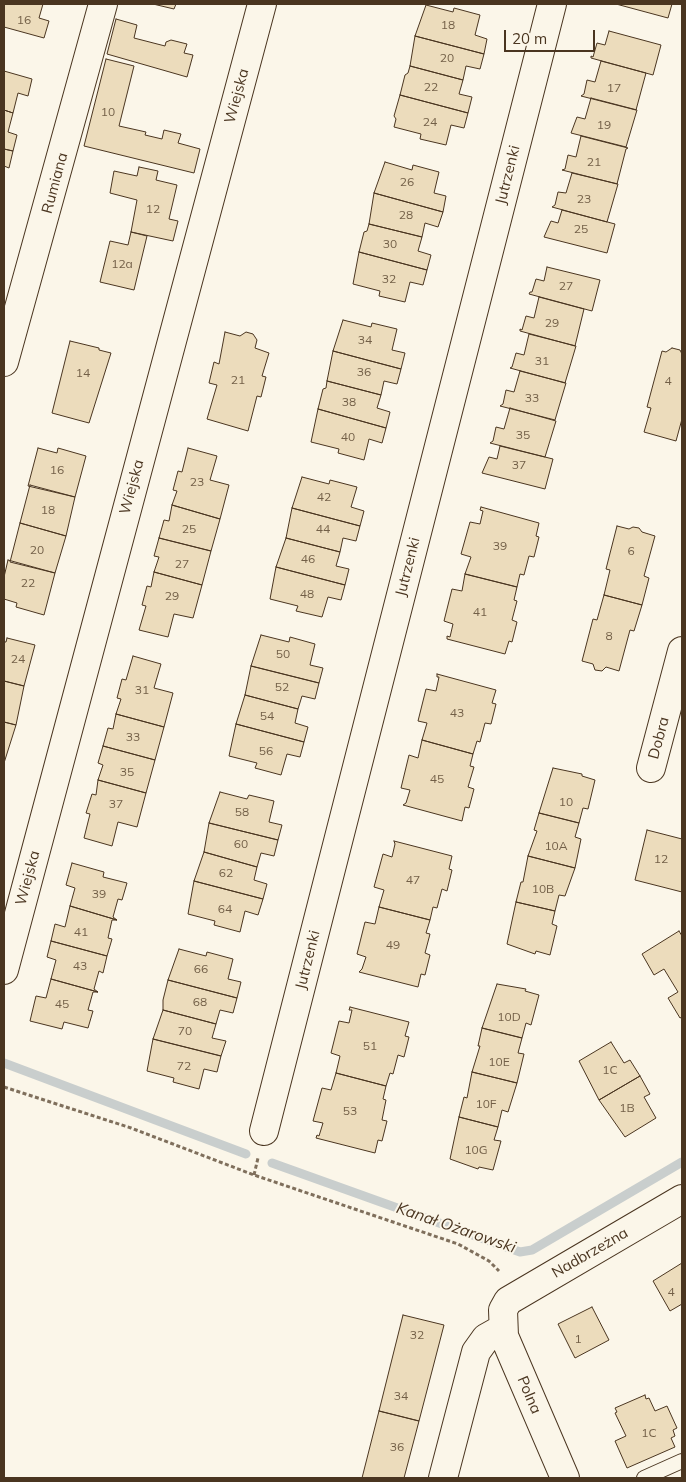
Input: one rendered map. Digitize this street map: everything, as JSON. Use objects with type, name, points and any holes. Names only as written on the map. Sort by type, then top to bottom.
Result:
[{"type":"street","name":"Rumiana","points":[[4,362],[103,4]]},
{"type":"street","name":"Wiejska","points":[[4,970],[262,4]]},
{"type":"street","name":"Jutrzenki","points":[[264,1131],[552,4]]},
{"type":"street","name":"Dobra","points":[[652,768],[682,650]]},
{"type":"street","name":"Nadbrzeżna","points":[[442,1478],[476,1352],[504,1313],[682,1199]]},
{"type":"street","name":"Polna","points":[[504,1313],[565,1478]]},
{"type":"lane","points":[[644,1478],[682,1461]]},
{"type":"path","points":[[4,1087],[131,1128],[254,1175],[458,1244],[489,1261],[499,1271],[504,1313]]},
{"type":"building","points":[[4,4],[43,4],[39,18],[49,21],[44,38],[4,27]]},
{"type":"building","points":[[153,4],[176,4],[174,9]]},
{"type":"building","points":[[616,4],[672,4],[668,18]]},
{"type":"building","points":[[426,5],[453,12],[454,8],[480,15],[475,35],[487,39],[484,54],[415,36]]},
{"type":"building","points":[[116,19],[137,25],[134,38],[165,46],[166,42],[171,40],[187,44],[184,53],[193,55],[187,77],[107,54]]},
{"type":"building","points":[[609,31],[661,45],[653,75],[591,58],[597,43],[605,45]]},
{"type":"building","points":[[415,36],[484,54],[480,69],[466,66],[463,80],[410,66]]},
{"type":"building","points":[[106,59],[134,66],[119,126],[146,132],[145,135],[162,139],[164,130],[181,134],[178,143],[200,149],[194,173],[84,146]]},
{"type":"building","points":[[601,61],[646,73],[636,110],[581,96],[584,94],[587,80],[595,82]]},
{"type":"building","points":[[410,66],[463,80],[459,94],[472,97],[468,113],[400,95],[405,75],[408,73]]},
{"type":"building","points":[[4,71],[32,79],[28,96],[18,93],[13,113],[4,110]]},
{"type":"building","points":[[400,95],[468,113],[464,128],[451,125],[446,145],[420,139],[421,134],[394,127],[396,119],[394,116]]},
{"type":"building","points":[[591,98],[637,110],[626,147],[571,133],[577,117],[585,119]]},
{"type":"building","points":[[4,110],[13,113],[8,132],[17,135],[13,151],[4,149]]},
{"type":"building","points":[[581,136],[628,148],[626,149],[617,184],[562,170],[565,169],[568,155],[576,157]]},
{"type":"building","points":[[4,149],[13,151],[9,168],[4,166]]},
{"type":"building","points":[[385,162],[412,170],[413,165],[439,172],[434,193],[446,196],[443,212],[374,193]]},
{"type":"building","points":[[139,167],[158,171],[156,180],[177,185],[169,219],[178,221],[173,241],[131,232],[137,200],[110,193],[114,171],[137,176]]},
{"type":"building","points":[[572,173],[618,184],[607,222],[552,207],[555,205],[558,192],[566,193]]},
{"type":"building","points":[[374,193],[443,212],[438,227],[425,223],[422,237],[369,224]]},
{"type":"building","points":[[562,210],[615,224],[607,253],[544,237],[551,221],[558,223]]},
{"type":"building","points":[[369,224],[422,237],[418,251],[431,255],[427,270],[359,252],[364,232],[367,231]]},
{"type":"building","points":[[131,232],[147,236],[134,290],[100,282],[110,241],[128,245]]},
{"type":"building","points":[[359,252],[427,270],[423,285],[410,282],[405,302],[379,296],[380,291],[353,284]]},
{"type":"building","points":[[547,267],[600,280],[592,311],[529,294],[532,292],[536,279],[544,281]]},
{"type":"building","points":[[539,297],[584,309],[575,346],[520,331],[526,316],[534,318]]},
{"type":"building","points":[[343,320],[371,327],[372,323],[397,329],[392,350],[405,353],[401,369],[333,351]]},
{"type":"building","points":[[225,332],[240,336],[246,332],[253,334],[257,340],[255,348],[269,353],[262,376],[266,377],[261,397],[257,396],[248,431],[207,419],[217,385],[209,383],[214,362],[219,364]]},
{"type":"building","points":[[529,334],[576,346],[565,383],[510,368],[516,353],[524,355]]},
{"type":"building","points":[[70,341],[111,353],[89,423],[52,413]]},
{"type":"building","points":[[672,348],[680,350],[682,354],[682,419],[676,441],[644,432],[651,408],[647,407],[662,351],[666,352]]},
{"type":"building","points":[[333,351],[401,369],[397,384],[384,381],[381,395],[327,381]]},
{"type":"building","points":[[520,371],[566,383],[555,420],[500,406],[503,404],[506,390],[514,392]]},
{"type":"building","points":[[327,381],[381,395],[377,408],[390,412],[386,428],[318,409]]},
{"type":"building","points":[[510,408],[556,421],[545,457],[490,443],[493,441],[496,427],[504,429]]},
{"type":"building","points":[[318,409],[386,428],[382,443],[369,439],[364,460],[338,453],[339,449],[311,442]]},
{"type":"building","points":[[500,446],[553,459],[545,489],[482,473],[489,457],[497,459]]},
{"type":"building","points":[[38,448],[57,453],[58,448],[86,456],[75,497],[28,486]]},
{"type":"building","points":[[188,448],[217,456],[210,480],[229,485],[220,519],[172,505],[177,491],[173,490],[178,471],[182,472]]},
{"type":"building","points":[[302,477],[329,484],[330,480],[357,487],[351,507],[364,511],[360,526],[292,508]]},
{"type":"building","points":[[30,485],[75,497],[66,536],[20,523]]},
{"type":"building","points":[[172,505],[220,519],[211,551],[159,538],[164,520],[169,521]]},
{"type":"building","points":[[481,507],[539,523],[536,536],[539,537],[534,557],[529,556],[524,575],[520,574],[517,587],[465,574],[471,557],[461,554],[470,522],[480,524],[483,511],[480,510]]},
{"type":"building","points":[[292,508],[360,526],[356,541],[343,538],[340,552],[286,538]]},
{"type":"building","points":[[20,523],[66,536],[55,573],[10,562]]},
{"type":"building","points":[[617,526],[629,529],[633,527],[639,528],[642,532],[655,536],[644,576],[649,578],[642,605],[604,595],[610,570],[606,569]]},
{"type":"building","points":[[159,538],[211,551],[202,585],[154,572],[159,557],[154,556]]},
{"type":"building","points":[[286,538],[340,552],[336,566],[349,569],[345,585],[276,567]]},
{"type":"building","points":[[8,560],[55,573],[44,615],[16,607],[17,603],[4,599],[4,577]]},
{"type":"building","points":[[276,567],[345,585],[341,600],[328,597],[322,617],[296,611],[298,606],[270,599]]},
{"type":"building","points":[[154,572],[202,585],[193,618],[174,614],[168,637],[139,630],[146,606],[142,605],[147,586],[151,587]]},
{"type":"building","points":[[465,574],[517,587],[514,600],[517,601],[512,620],[517,622],[512,642],[509,641],[505,654],[447,639],[447,636],[450,637],[453,624],[444,621],[452,589],[462,591]]},
{"type":"building","points":[[604,595],[642,605],[634,631],[630,630],[619,671],[606,667],[602,671],[595,670],[593,664],[582,661],[593,619],[597,620]]},
{"type":"building","points":[[261,635],[289,642],[290,637],[315,644],[310,665],[323,668],[319,683],[251,666]]},
{"type":"building","points":[[7,638],[35,645],[24,686],[4,681],[4,642],[6,642]]},
{"type":"building","points":[[133,656],[161,664],[154,688],[173,693],[164,727],[116,714],[121,699],[117,698],[122,679],[126,680]]},
{"type":"building","points":[[251,666],[319,683],[315,699],[302,696],[298,709],[245,695]]},
{"type":"building","points":[[437,674],[496,690],[492,703],[496,704],[491,724],[485,723],[480,742],[477,741],[473,754],[422,740],[427,723],[418,721],[426,689],[436,691],[439,677],[437,677]]},
{"type":"building","points":[[4,681],[24,686],[16,725],[4,722]]},
{"type":"building","points":[[245,695],[298,709],[295,723],[308,727],[304,742],[236,724]]},
{"type":"building","points":[[116,714],[164,727],[155,760],[103,746],[108,728],[113,729]]},
{"type":"building","points":[[4,722],[16,725],[4,763]]},
{"type":"building","points":[[236,724],[304,742],[300,757],[287,754],[281,775],[255,768],[257,763],[229,756]]},
{"type":"building","points":[[422,740],[473,754],[470,766],[474,767],[468,787],[474,789],[469,808],[465,807],[462,821],[403,805],[406,803],[410,790],[401,788],[409,755],[418,758]]},
{"type":"building","points":[[103,746],[155,760],[146,793],[98,780],[103,765],[98,763]]},
{"type":"building","points":[[553,768],[582,774],[582,776],[595,780],[588,809],[583,808],[579,823],[539,813]]},
{"type":"building","points":[[98,780],[146,793],[137,827],[118,822],[112,846],[84,838],[90,814],[86,813],[92,794],[96,795]]},
{"type":"building","points":[[220,792],[247,799],[249,795],[274,801],[269,822],[282,825],[278,840],[209,823]]},
{"type":"building","points":[[539,813],[579,823],[575,837],[581,839],[575,868],[528,856],[537,831],[534,830]]},
{"type":"building","points":[[209,823],[278,840],[274,856],[261,853],[257,867],[204,852]]},
{"type":"building","points":[[647,830],[682,839],[682,892],[635,880]]},
{"type":"building","points":[[394,841],[452,856],[449,869],[452,870],[447,891],[442,889],[437,908],[433,907],[430,920],[379,907],[384,890],[374,887],[383,854],[392,857]]},
{"type":"building","points":[[204,852],[257,867],[254,880],[267,884],[263,899],[194,881]]},
{"type":"building","points":[[528,856],[575,868],[565,896],[559,895],[555,911],[516,902],[521,882],[523,882]]},
{"type":"building","points":[[72,863],[104,872],[103,877],[127,883],[122,900],[118,899],[113,917],[117,920],[70,906],[75,888],[66,885]]},
{"type":"building","points":[[194,881],[263,899],[258,915],[245,911],[240,932],[214,925],[215,921],[188,914]]},
{"type":"building","points":[[516,902],[555,911],[552,924],[557,926],[550,955],[536,951],[535,954],[507,944]]},
{"type":"building","points":[[70,906],[117,920],[112,920],[108,938],[112,939],[107,956],[51,941],[55,924],[65,927]]},
{"type":"building","points":[[379,907],[430,920],[426,933],[430,934],[425,953],[430,955],[425,975],[421,974],[418,987],[359,972],[366,957],[357,954],[365,922],[375,924]]},
{"type":"building","points":[[679,931],[682,936],[682,1017],[680,1018],[668,998],[678,992],[664,969],[654,975],[642,954]]},
{"type":"building","points":[[51,941],[107,956],[103,973],[99,971],[94,989],[98,992],[51,979],[56,960],[47,957]]},
{"type":"building","points":[[179,949],[206,956],[207,952],[233,959],[228,979],[241,982],[237,998],[168,980]]},
{"type":"building","points":[[51,979],[98,992],[93,992],[88,1010],[93,1011],[88,1028],[64,1022],[62,1029],[30,1021],[36,996],[46,998]]},
{"type":"building","points":[[168,980],[237,998],[233,1013],[220,1010],[216,1024],[163,1010],[163,1000]]},
{"type":"building","points":[[497,984],[526,989],[525,991],[539,995],[531,1025],[526,1023],[522,1038],[482,1028]]},
{"type":"building","points":[[350,1007],[409,1022],[405,1036],[409,1037],[404,1057],[398,1055],[393,1074],[390,1073],[386,1086],[336,1073],[340,1056],[331,1053],[339,1021],[349,1023],[352,1010],[349,1010]]},
{"type":"building","points":[[163,1010],[216,1024],[212,1038],[226,1041],[221,1056],[153,1039]]},
{"type":"building","points":[[482,1028],[522,1038],[518,1053],[524,1054],[517,1083],[472,1072],[480,1046],[478,1046]]},
{"type":"building","points":[[153,1039],[221,1056],[217,1072],[204,1069],[199,1089],[173,1082],[174,1078],[147,1071]]},
{"type":"building","points":[[611,1042],[624,1063],[630,1060],[640,1076],[599,1100],[579,1061]]},
{"type":"building","points":[[472,1072],[517,1083],[508,1112],[502,1110],[498,1127],[459,1117],[464,1097],[467,1098]]},
{"type":"building","points":[[336,1073],[386,1086],[383,1099],[386,1100],[382,1120],[387,1121],[382,1141],[378,1140],[375,1153],[316,1138],[317,1135],[319,1136],[323,1123],[313,1121],[322,1088],[331,1090]]},
{"type":"building","points":[[640,1076],[650,1094],[644,1097],[656,1118],[625,1137],[599,1100]]},
{"type":"building","points":[[459,1117],[498,1127],[494,1140],[501,1141],[493,1170],[479,1167],[478,1169],[450,1159]]},
{"type":"building","points":[[682,1263],[682,1304],[670,1311],[653,1281]]},
{"type":"building","points":[[592,1307],[609,1340],[575,1358],[558,1324]]},
{"type":"building","points":[[403,1315],[444,1325],[419,1421],[379,1411]]},
{"type":"building","points":[[645,1395],[646,1399],[649,1398],[655,1411],[667,1406],[677,1428],[673,1430],[675,1436],[671,1438],[675,1447],[627,1468],[615,1441],[626,1436],[615,1413],[617,1412],[615,1408]]},
{"type":"building","points":[[379,1411],[419,1421],[404,1478],[362,1478]]},
{"type":"waterway","name":"Kanał Ożarowski","points":[[4,1063],[246,1154]]},
{"type":"waterway","name":"Kanał Ożarowski","points":[[272,1163],[520,1252],[532,1250],[682,1162]]}]
